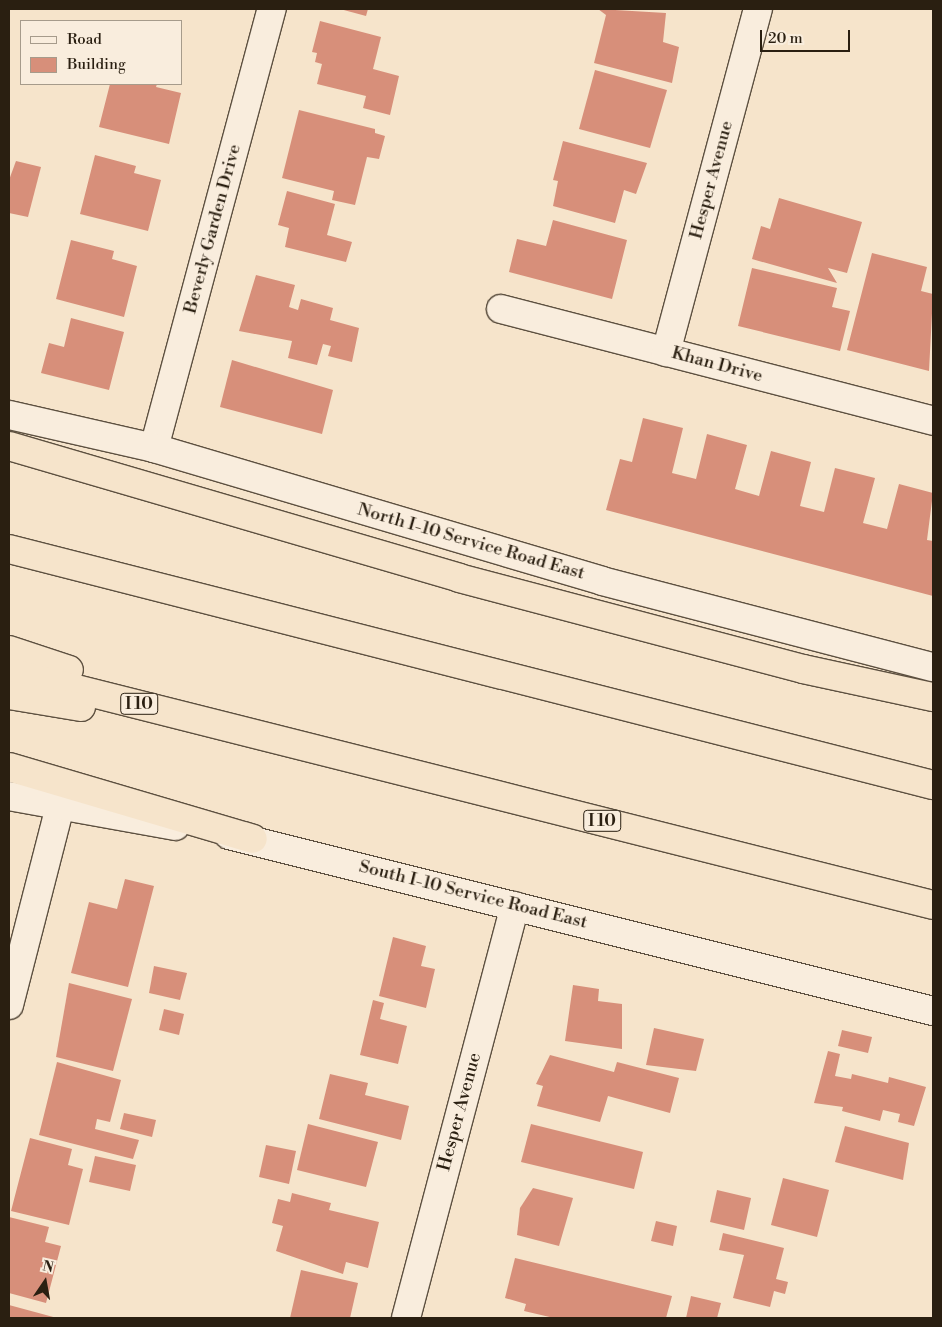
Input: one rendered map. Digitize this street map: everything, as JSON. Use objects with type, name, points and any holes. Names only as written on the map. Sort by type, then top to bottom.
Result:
[{"type":"highway","points":[[9,446],[459,578],[803,669],[933,697]]},
{"type":"highway","points":[[9,549],[933,785]]},
{"type":"highway","points":[[9,650],[270,736]]},
{"type":"highway","name":"I 10","points":[[9,672],[270,736],[933,905]]},
{"type":"highway","points":[[9,695],[270,736]]},
{"type":"highway","points":[[9,768],[253,839]]},
{"type":"street","name":"Beverly Garden Drive","points":[[154,448],[272,9]]},
{"type":"street","name":"Hesper Avenue","points":[[666,352],[758,9]]},
{"type":"street","name":"Khan Drive","points":[[501,309],[933,422]]},
{"type":"street","name":"North I-10 Service Road East","points":[[9,415],[154,448],[602,581],[933,667]]},
{"type":"street","name":"South I-10 Service Road East","points":[[9,796],[253,839],[933,1011]]},
{"type":"street","points":[[9,1005],[60,806]]},
{"type":"street","name":"Hesper Avenue","points":[[406,1318],[514,906]]},
{"type":"building","points":[[340,9],[368,9],[366,16]]},
{"type":"building","points":[[598,9],[666,13],[663,42],[679,47],[672,83],[594,63],[606,15]]},
{"type":"building","points":[[320,21],[381,37],[373,69],[399,76],[390,115],[363,108],[366,96],[317,84],[322,64],[315,62],[317,53],[312,52]]},
{"type":"building","points":[[595,70],[667,90],[650,148],[579,129]]},
{"type":"building","points":[[110,85],[157,85],[156,87],[181,93],[169,144],[99,127]]},
{"type":"building","points":[[299,110],[375,129],[375,133],[385,136],[379,159],[367,157],[355,205],[332,200],[334,191],[282,178]]},
{"type":"building","points":[[563,141],[647,163],[636,194],[624,190],[615,223],[553,206],[558,181],[553,180]]},
{"type":"building","points":[[95,155],[136,166],[134,173],[161,180],[148,231],[80,214]]},
{"type":"building","points":[[16,161],[41,167],[28,217],[9,213],[9,180]]},
{"type":"building","points":[[287,191],[335,204],[327,235],[352,242],[346,262],[285,247],[289,228],[278,225]]},
{"type":"building","points":[[779,198],[862,222],[847,273],[828,268],[837,283],[752,259],[761,226],[770,229]]},
{"type":"building","points":[[553,220],[627,240],[612,299],[509,272],[517,239],[546,246]]},
{"type":"building","points":[[71,240],[114,251],[112,259],[137,266],[124,317],[56,299]]},
{"type":"building","points":[[872,253],[927,267],[921,291],[933,294],[929,371],[847,350]]},
{"type":"building","points":[[752,268],[837,288],[832,307],[850,311],[840,351],[738,326]]},
{"type":"building","points":[[256,275],[295,285],[289,307],[298,310],[301,299],[333,308],[330,320],[359,328],[352,362],[328,356],[331,346],[323,344],[317,365],[288,358],[292,341],[239,331]]},
{"type":"building","points":[[71,318],[124,332],[109,390],[41,373],[49,343],[64,347]]},
{"type":"building","points":[[232,360],[333,390],[322,434],[220,407]]},
{"type":"building","points":[[643,418],[683,428],[672,473],[696,479],[707,434],[747,445],[735,489],[759,496],[771,451],[811,462],[800,506],[824,512],[835,468],[875,478],[863,523],[887,529],[899,484],[933,493],[927,540],[933,541],[933,596],[606,510],[620,459],[632,462]]},
{"type":"building","points":[[125,879],[154,886],[128,987],[71,973],[89,902],[117,909]]},
{"type":"building","points":[[393,937],[426,946],[421,966],[435,969],[426,1008],[379,996]]},
{"type":"building","points":[[154,966],[187,973],[180,1000],[149,993]]},
{"type":"building","points":[[69,983],[132,999],[113,1071],[56,1057]]},
{"type":"building","points":[[573,985],[599,989],[598,1001],[622,1004],[622,1049],[565,1041]]},
{"type":"building","points":[[373,1000],[384,1003],[380,1019],[407,1026],[398,1064],[360,1055]]},
{"type":"building","points":[[164,1009],[184,1014],[179,1035],[159,1030]]},
{"type":"building","points":[[654,1028],[704,1039],[696,1071],[646,1065]]},
{"type":"building","points":[[842,1030],[872,1037],[868,1053],[838,1046]]},
{"type":"building","points":[[828,1051],[840,1054],[835,1076],[851,1079],[852,1074],[888,1083],[889,1077],[926,1087],[914,1126],[898,1122],[900,1114],[883,1110],[880,1121],[842,1111],[843,1107],[814,1103]]},
{"type":"building","points":[[550,1055],[614,1072],[617,1062],[679,1078],[670,1113],[608,1096],[600,1122],[537,1106],[543,1086],[536,1084]]},
{"type":"building","points":[[57,1062],[121,1080],[110,1122],[97,1119],[95,1129],[139,1140],[133,1159],[39,1135]]},
{"type":"building","points":[[330,1074],[368,1083],[365,1095],[409,1106],[401,1140],[319,1119]]},
{"type":"building","points":[[124,1113],[156,1120],[152,1137],[120,1129]]},
{"type":"building","points":[[308,1124],[378,1142],[366,1187],[297,1170]]},
{"type":"building","points":[[531,1124],[643,1152],[634,1189],[521,1162]]},
{"type":"building","points":[[845,1126],[909,1143],[903,1180],[835,1162]]},
{"type":"building","points":[[30,1138],[72,1149],[68,1165],[83,1169],[69,1225],[11,1211]]},
{"type":"building","points":[[266,1145],[296,1151],[289,1184],[259,1177]]},
{"type":"building","points":[[95,1156],[136,1165],[130,1191],[89,1182]]},
{"type":"building","points":[[783,1178],[829,1190],[817,1237],[771,1225]]},
{"type":"building","points":[[533,1188],[573,1198],[559,1246],[517,1235],[520,1208]]},
{"type":"building","points":[[717,1190],[751,1198],[744,1230],[710,1222]]},
{"type":"building","points":[[292,1193],[331,1203],[329,1210],[379,1222],[368,1268],[346,1262],[343,1274],[276,1251],[283,1226],[272,1223],[278,1199],[290,1202]]},
{"type":"building","points":[[9,1217],[49,1227],[45,1242],[61,1246],[46,1303],[9,1293]]},
{"type":"building","points":[[656,1221],[677,1226],[673,1246],[651,1241]]},
{"type":"building","points":[[723,1233],[784,1248],[776,1279],[788,1282],[785,1294],[774,1291],[770,1307],[733,1298],[744,1255],[719,1250]]},
{"type":"building","points":[[515,1258],[672,1296],[666,1318],[554,1318],[524,1311],[526,1304],[505,1298]]},
{"type":"building","points":[[301,1270],[358,1283],[350,1318],[290,1318]]},
{"type":"building","points":[[691,1296],[721,1303],[717,1318],[686,1318]]},
{"type":"building","points":[[9,1305],[57,1318],[9,1318]]}]
